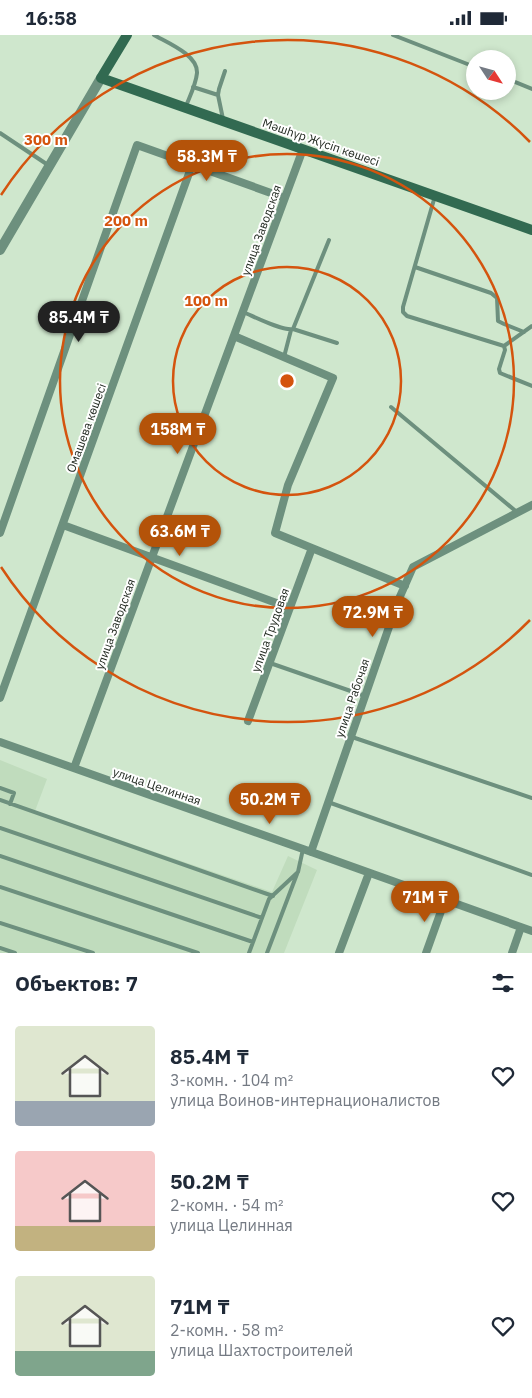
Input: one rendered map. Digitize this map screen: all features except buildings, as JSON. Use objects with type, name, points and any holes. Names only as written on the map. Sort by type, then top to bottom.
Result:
[{"type":"main road","points":[[101,78],[127,35]]},
{"type":"main road","name":"Мәшһүр Жүсіп көшесі","points":[[101,78],[532,230]]},
{"type":"street","points":[[0,250],[101,78]]},
{"type":"street","points":[[0,533],[137,145],[285,198]]},
{"type":"street","name":"улица Заводская","points":[[74,768],[303,149]]},
{"type":"street","name":"Омашева көшесі","points":[[0,698],[192,165]]},
{"type":"street","points":[[234,336],[333,378],[288,485],[275,533],[405,586]]},
{"type":"street","name":"улица Рабочая","points":[[307,850],[328,802],[398,601],[413,567],[532,505]]},
{"type":"street","points":[[63,525],[290,608]]},
{"type":"street","name":"улица Трудовая","points":[[248,721],[312,548]]},
{"type":"street","name":"улица Целинная","points":[[0,743],[531,929]]},
{"type":"street","points":[[339,953],[369,873]]},
{"type":"street","points":[[426,953],[445,900]]},
{"type":"street","points":[[512,953],[521,927]]},
{"type":"lane","points":[[154,35],[187,54],[194,61],[197,74],[185,108]]},
{"type":"lane","points":[[393,35],[466,63]]},
{"type":"lane","points":[[224,121],[218,95],[225,71]]},
{"type":"lane","points":[[516,82],[532,89]]},
{"type":"lane","points":[[193,87],[218,95]]},
{"type":"lane","points":[[0,133],[50,166]]},
{"type":"lane","points":[[435,196],[403,312],[407,316],[504,346]]},
{"type":"lane","points":[[284,357],[292,329],[329,240]]},
{"type":"lane","points":[[415,267],[492,293],[497,298],[498,321],[504,325],[524,331]]},
{"type":"lane","points":[[243,311],[282,328],[292,329],[337,343]]},
{"type":"lane","points":[[504,346],[532,326]]},
{"type":"lane","points":[[504,346],[505,350],[499,369],[500,373],[532,386]]},
{"type":"lane","points":[[391,407],[518,513]]},
{"type":"lane","points":[[270,663],[365,696]]},
{"type":"lane","points":[[351,736],[532,798]]},
{"type":"lane","points":[[0,788],[14,793],[10,804]]},
{"type":"lane","points":[[0,800],[273,896]]},
{"type":"lane","points":[[328,802],[532,875]]},
{"type":"lane","points":[[0,828],[262,918]]},
{"type":"lane","points":[[267,953],[307,850]]},
{"type":"lane","points":[[0,856],[253,942]]},
{"type":"lane","points":[[248,953],[269,899],[298,872]]},
{"type":"lane","points":[[0,887],[198,953]]},
{"type":"lane","points":[[0,923],[93,953]]},
{"type":"lane","points":[[0,948],[14,953]]},
{"type":"shaded area","points":[[0,760],[47,779],[35,811],[272,892],[288,856],[317,870],[284,953],[0,953]]}]
